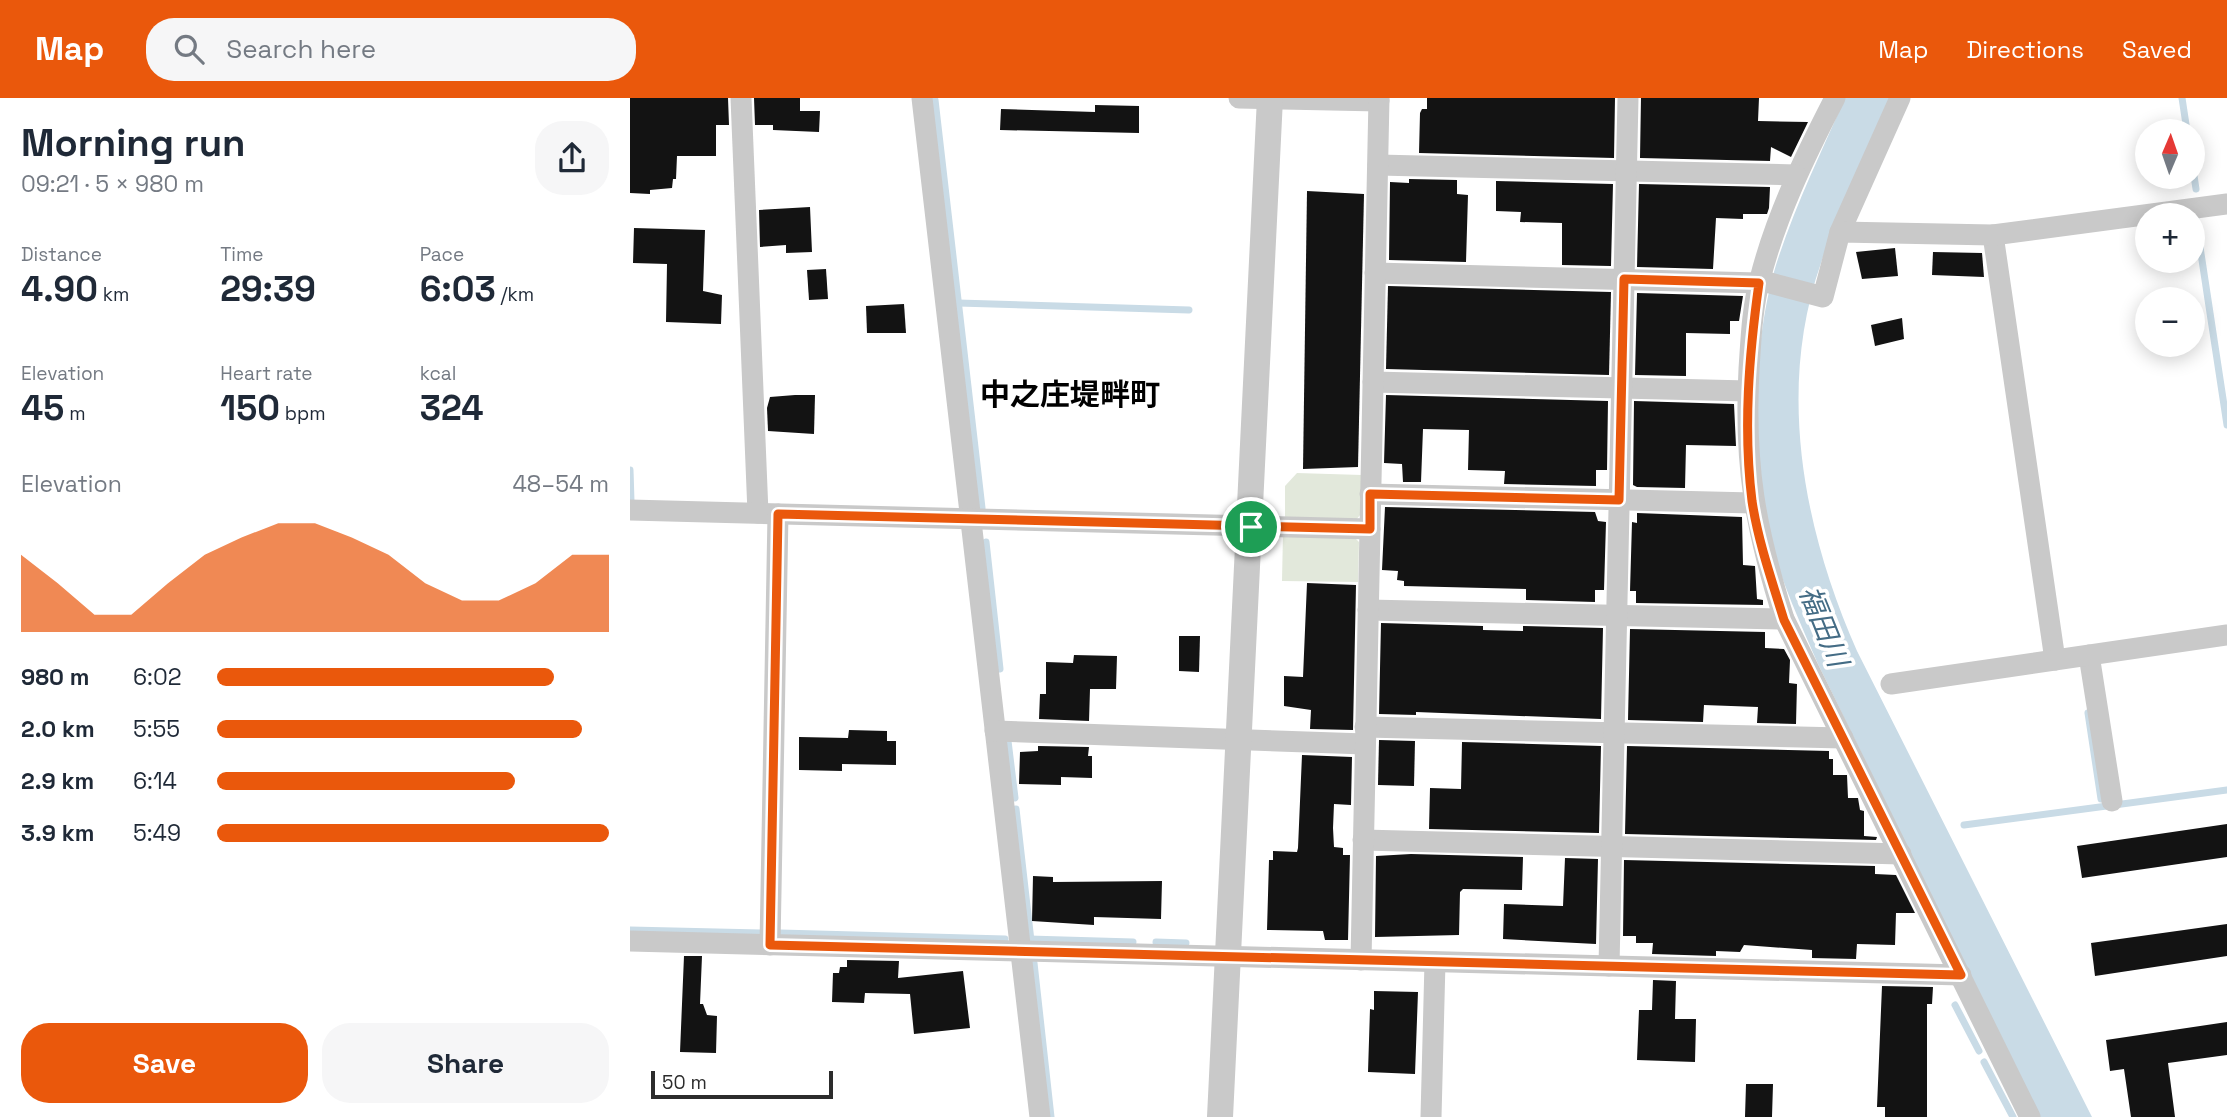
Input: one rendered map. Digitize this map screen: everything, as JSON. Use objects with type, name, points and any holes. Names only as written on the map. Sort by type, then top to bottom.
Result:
[{"type":"street","points":[[741,98],[768,514],[770,945]]},
{"type":"street","points":[[922,98],[1040,1117]]},
{"type":"street","points":[[1239,98],[1379,99],[1360,961]]},
{"type":"street","points":[[1220,1117],[1270,98]]},
{"type":"street","points":[[1609,966],[1628,98]]},
{"type":"street","points":[[1835,98],[1796,175],[1762,281],[1751,338],[1748,391],[1747,443],[1753,503],[1784,620],[2030,1117]]},
{"type":"street","points":[[1375,273],[1762,281],[1823,297],[1840,232],[1900,98]]},
{"type":"street","points":[[1378,165],[1796,175]]},
{"type":"street","points":[[1840,232],[1993,235],[2227,204]]},
{"type":"street","points":[[1993,235],[2055,660]]},
{"type":"street","points":[[1373,382],[1748,391]]},
{"type":"street","points":[[1370,494],[1753,503]]},
{"type":"street","points":[[630,510],[1370,529]]},
{"type":"street","points":[[1368,610],[1784,620]]},
{"type":"street","points":[[1891,684],[2227,635]]},
{"type":"street","points":[[2089,655],[2112,800]]},
{"type":"street","points":[[995,731],[1240,738],[1614,733],[1843,738]]},
{"type":"street","points":[[1363,841],[1901,854]]},
{"type":"street","points":[[630,941],[1961,975]]},
{"type":"street","points":[[1431,1117],[1435,962]]},
{"type":"shaded area","points":[[1297,473],[1362,475],[1361,514],[1355,521],[1285,519],[1285,486]]},
{"type":"shaded area","points":[[1283,533],[1351,534],[1359,542],[1358,582],[1282,581]]},
{"type":"water","name":"福田川","points":[[1845,98],[1893,98],[1837,221],[1807,312],[1800,361],[1799,410],[1802,460],[1810,509],[1838,605],[1857,651],[2092,1117],[2039,1117],[1818,664],[1770,540],[1763,510],[1757,440],[1756,402],[1762,329],[1768,295],[1783,244]]},
{"type":"building","points":[[630,98],[728,98],[729,125],[716,125],[716,156],[677,156],[676,179],[673,179],[672,188],[650,190],[650,194],[630,193]]},
{"type":"building","points":[[754,98],[800,98],[800,111],[820,111],[819,132],[773,130],[773,125],[755,125]]},
{"type":"building","points":[[1427,98],[1615,98],[1614,158],[1419,153],[1420,113],[1422,109],[1427,109]]},
{"type":"building","points":[[1641,98],[1759,98],[1758,121],[1808,122],[1791,157],[1771,147],[1770,161],[1640,158]]},
{"type":"building","points":[[1095,105],[1139,106],[1139,133],[1000,130],[1001,109],[1095,112]]},
{"type":"building","points":[[1409,179],[1457,180],[1457,194],[1468,195],[1466,262],[1389,260],[1390,182],[1409,183]]},
{"type":"building","points":[[1496,181],[1613,184],[1611,266],[1562,265],[1562,223],[1520,222],[1521,212],[1496,211]]},
{"type":"building","points":[[1639,184],[1770,187],[1769,208],[1767,214],[1743,214],[1743,219],[1716,218],[1713,269],[1637,267]]},
{"type":"building","points":[[1307,191],[1364,194],[1358,467],[1303,469]]},
{"type":"building","points":[[810,207],[812,252],[786,253],[786,245],[760,247],[759,210]]},
{"type":"building","points":[[634,228],[705,230],[703,291],[722,295],[721,324],[666,322],[667,264],[633,263]]},
{"type":"building","points":[[1895,248],[1898,276],[1862,279],[1856,252]]},
{"type":"building","points":[[1933,252],[1982,253],[1984,277],[1932,275]]},
{"type":"building","points":[[826,269],[828,299],[809,300],[807,270]]},
{"type":"building","points":[[1388,286],[1611,292],[1609,375],[1386,369]]},
{"type":"building","points":[[1637,293],[1743,296],[1739,321],[1730,321],[1730,334],[1686,333],[1686,376],[1635,375]]},
{"type":"building","points":[[904,304],[906,333],[867,333],[866,306]]},
{"type":"building","points":[[1902,318],[1904,339],[1875,346],[1871,325]]},
{"type":"building","points":[[815,395],[814,434],[768,431],[767,408],[770,397]]},
{"type":"building","points":[[1386,395],[1608,401],[1607,470],[1596,470],[1596,486],[1504,484],[1505,471],[1468,470],[1469,430],[1423,429],[1421,482],[1403,482],[1402,464],[1384,463]]},
{"type":"building","points":[[1634,401],[1734,404],[1736,446],[1686,445],[1685,488],[1637,487],[1633,485]]},
{"type":"building","points":[[1385,507],[1595,512],[1598,521],[1606,522],[1604,590],[1595,590],[1595,602],[1526,600],[1526,589],[1404,586],[1404,581],[1397,580],[1398,571],[1382,570]]},
{"type":"building","points":[[1637,513],[1742,517],[1743,565],[1755,566],[1757,599],[1763,600],[1763,605],[1636,603],[1636,591],[1630,591],[1632,522],[1637,523]]},
{"type":"building","points":[[1307,583],[1356,585],[1353,730],[1310,729],[1311,710],[1284,706],[1284,676],[1303,677]]},
{"type":"building","points":[[1381,623],[1483,626],[1483,630],[1523,631],[1523,626],[1603,628],[1601,719],[1416,712],[1416,715],[1379,714]]},
{"type":"building","points":[[1630,629],[1765,632],[1765,648],[1784,649],[1790,660],[1789,683],[1797,684],[1796,724],[1757,723],[1758,707],[1704,705],[1703,722],[1628,720]]},
{"type":"building","points":[[1179,636],[1200,636],[1199,672],[1179,671]]},
{"type":"building","points":[[1074,655],[1117,656],[1116,689],[1090,689],[1089,721],[1039,719],[1040,694],[1046,694],[1046,662],[1073,663]]},
{"type":"building","points":[[849,730],[887,731],[887,741],[896,741],[896,765],[842,764],[842,771],[799,770],[799,737],[848,738]]},
{"type":"building","points":[[1379,740],[1415,741],[1414,786],[1378,785]]},
{"type":"building","points":[[1462,742],[1601,746],[1599,833],[1429,829],[1430,788],[1461,789]]},
{"type":"building","points":[[1038,746],[1089,747],[1088,756],[1092,756],[1092,778],[1061,777],[1061,785],[1019,784],[1020,752],[1038,751]]},
{"type":"building","points":[[1627,746],[1829,751],[1829,759],[1833,759],[1833,775],[1847,775],[1848,798],[1858,798],[1860,810],[1864,811],[1864,836],[1877,837],[1876,840],[1625,834]]},
{"type":"building","points":[[1302,755],[1352,757],[1351,805],[1334,804],[1333,828],[1334,847],[1343,848],[1343,855],[1350,855],[1348,940],[1325,940],[1323,931],[1267,930],[1269,860],[1273,860],[1273,851],[1297,852],[1298,848]]},
{"type":"building","points":[[2227,824],[2227,857],[2082,878],[2077,846]]},
{"type":"building","points":[[1411,854],[1523,857],[1522,890],[1463,889],[1460,892],[1459,935],[1375,937],[1376,856]]},
{"type":"building","points":[[1565,858],[1598,859],[1596,944],[1503,939],[1504,904],[1563,906]]},
{"type":"building","points":[[1624,860],[1875,866],[1875,874],[1896,875],[1915,913],[1896,913],[1895,945],[1857,944],[1856,959],[1812,958],[1812,950],[1744,945],[1740,952],[1716,951],[1716,956],[1652,954],[1653,943],[1636,943],[1636,936],[1623,936]]},
{"type":"building","points":[[1033,876],[1053,877],[1053,882],[1162,881],[1161,919],[1094,917],[1094,925],[1032,921]]},
{"type":"building","points":[[2227,924],[2227,956],[2095,976],[2091,943]]},
{"type":"building","points":[[684,956],[702,956],[700,1004],[703,1004],[707,1015],[717,1016],[716,1053],[680,1052]]},
{"type":"building","points":[[847,960],[899,961],[898,978],[963,971],[970,1028],[914,1034],[910,994],[865,993],[864,1003],[832,1002],[833,973],[839,973],[840,967],[847,967]]},
{"type":"building","points":[[1653,980],[1676,981],[1675,1019],[1696,1019],[1695,1062],[1637,1060],[1639,1010],[1652,1010]]},
{"type":"building","points":[[1882,986],[1933,987],[1932,1004],[1927,1004],[1927,1117],[1885,1117],[1885,1107],[1877,1107]]},
{"type":"building","points":[[1374,991],[1418,992],[1415,1074],[1368,1072],[1370,1009],[1374,1010]]},
{"type":"building","points":[[2227,1022],[2227,1055],[2168,1063],[2175,1117],[2131,1117],[2124,1069],[2110,1071],[2106,1040]]},
{"type":"building","points":[[1746,1084],[1773,1084],[1772,1117],[1745,1117]]},
{"type":"waterway","points":[[2182,98],[2185,119]]},
{"type":"waterway","points":[[935,100],[982,508]]},
{"type":"waterway","points":[[2204,273],[2227,425]]},
{"type":"waterway","points":[[958,303],[1189,310]]},
{"type":"waterway","points":[[630,470],[631,501]]},
{"type":"waterway","points":[[986,542],[1000,669]]},
{"type":"waterway","points":[[2088,713],[2101,799]]},
{"type":"waterway","points":[[1008,741],[1015,798]]},
{"type":"waterway","points":[[1964,825],[2227,790]]},
{"type":"waterway","points":[[1016,809],[1031,941]]},
{"type":"waterway","points":[[630,930],[761,933]]},
{"type":"waterway","points":[[780,933],[1005,939]]},
{"type":"waterway","points":[[1029,939],[1133,942]]},
{"type":"waterway","points":[[1156,942],[1186,943]]},
{"type":"waterway","points":[[1034,963],[1051,1117]]},
{"type":"waterway","points":[[1955,1005],[1979,1051]]},
{"type":"waterway","points":[[1984,1062],[2013,1117]]},
{"type":"district","name":"中之庄堤畔町","points":[[1070,395]]},
{"type":"route","points":[[1624,279],[1759,283],[1751,338],[1747,443],[1753,503],[1765,557],[1784,620],[1961,975],[770,945],[778,514],[1251,527],[1370,529],[1370,494],[1619,500],[1624,279]]}]
